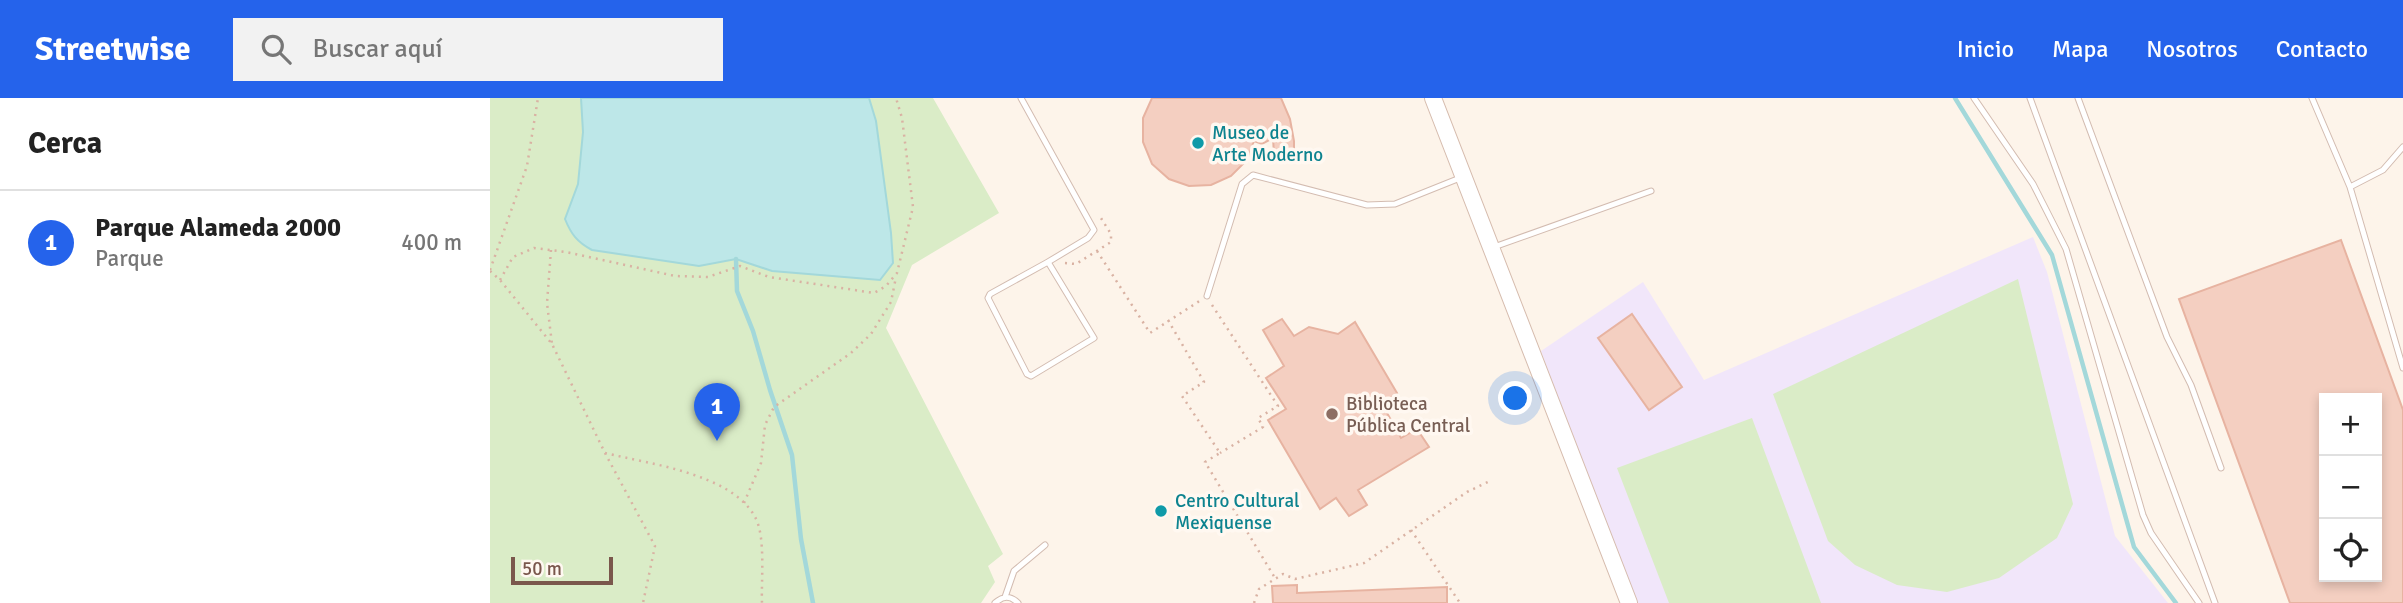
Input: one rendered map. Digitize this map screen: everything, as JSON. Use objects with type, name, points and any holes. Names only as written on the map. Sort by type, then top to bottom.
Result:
[{"type":"main road","points":[[1433,98],[1629,603]]},
{"type":"lane","points":[[1021,98],[1094,230],[1088,238],[990,294],[988,298],[1027,374],[1033,376],[1093,340],[1094,335],[1048,262]]},
{"type":"lane","points":[[1974,98],[2033,184],[2066,249],[2143,515],[2151,533],[2199,603]]},
{"type":"lane","points":[[2030,98],[2215,603]]},
{"type":"lane","points":[[2078,98],[2167,337],[2192,384],[2221,468]]},
{"type":"lane","points":[[2312,98],[2350,187],[2403,368]]},
{"type":"lane","points":[[2350,187],[2383,170],[2403,147]]},
{"type":"lane","points":[[1207,296],[1242,184],[1253,175],[1367,205],[1395,204],[1463,177]]},
{"type":"lane","points":[[1491,248],[1651,191]]},
{"type":"lane","points":[[1005,597],[1014,571],[1045,545]]},
{"type":"lane","points":[[995,603],[1005,597],[1011,597],[1018,603]]},
{"type":"path","points":[[538,98],[527,166],[490,271],[552,344],[605,453],[655,546],[643,603]]},
{"type":"path","points":[[744,503],[761,463],[765,425],[774,407],[851,353],[872,334],[891,302],[913,208],[902,118],[896,98]]},
{"type":"path","points":[[1067,262],[1076,264],[1111,242],[1111,234],[1099,215]]},
{"type":"path","points":[[500,280],[513,257],[534,248],[675,276],[708,276],[740,267],[769,277],[874,293],[886,286],[897,273]]},
{"type":"path","points":[[551,250],[547,303],[552,344]]},
{"type":"path","points":[[1097,251],[1150,333],[1207,296],[1278,406],[1258,418],[1263,427],[1205,462],[1275,578]]},
{"type":"path","points":[[1168,320],[1204,382],[1182,396],[1220,453]]},
{"type":"path","points":[[605,453],[705,478],[727,487],[744,503],[756,518],[760,536],[762,603]]},
{"type":"path","points":[[1254,603],[1259,589],[1283,574],[1295,579],[1364,563],[1467,492],[1492,480]]},
{"type":"path","points":[[1411,530],[1460,603]]},
{"type":"shaded area","points":[[2033,237],[2047,272],[2115,536],[2168,603],[1633,603],[1541,351],[1643,282],[1704,380]]},
{"type":"green space","points":[[490,98],[933,98],[999,213],[912,265],[886,328],[1003,554],[988,566],[995,582],[981,603],[490,603]]},
{"type":"green space","points":[[2018,279],[2073,504],[2057,538],[1999,578],[1947,592],[1897,585],[1855,565],[1828,541],[1773,394]]},
{"type":"green space","points":[[1752,418],[1821,603],[1669,603],[1617,468]]},
{"type":"water","points":[[581,98],[869,98],[876,121],[893,263],[880,280],[772,271],[736,259],[699,266],[592,250],[575,237],[565,219],[578,184],[583,132]]},
{"type":"building","name":"Museo de Arte Moderno","points":[[1152,98],[1281,98],[1290,119],[1294,158],[1274,155],[1273,138],[1262,144],[1254,141],[1247,160],[1231,176],[1211,185],[1189,186],[1169,179],[1152,164],[1143,142],[1143,118]]},
{"type":"building","points":[[2341,240],[2403,410],[2403,603],[2290,603],[2179,299]]},
{"type":"building","points":[[1632,314],[1682,387],[1649,410],[1598,338]]},
{"type":"building","name":"Biblioteca Pública Central","points":[[1282,319],[1294,336],[1309,327],[1338,334],[1355,322],[1397,393],[1382,404],[1401,438],[1417,429],[1429,447],[1358,490],[1367,505],[1349,516],[1336,498],[1320,509],[1268,420],[1286,409],[1266,378],[1284,366],[1263,330]]},
{"type":"building","points":[[1297,585],[1297,593],[1447,587],[1447,603],[1273,603],[1272,586]]},
{"type":"waterway","points":[[1955,98],[2052,255],[2134,547],[2176,603]]},
{"type":"waterway","points":[[736,259],[737,291],[753,331],[792,455],[801,539],[813,603]]},
{"type":"place","name":"Museo de Arte Moderno","points":[[1198,143]]},
{"type":"place","name":"Biblioteca Pública Central","points":[[1332,414]]},
{"type":"place","name":"Parque Alameda 2000","points":[[717,441]]},
{"type":"place","name":"Centro Cultural Mexiquense","points":[[1161,511]]}]
